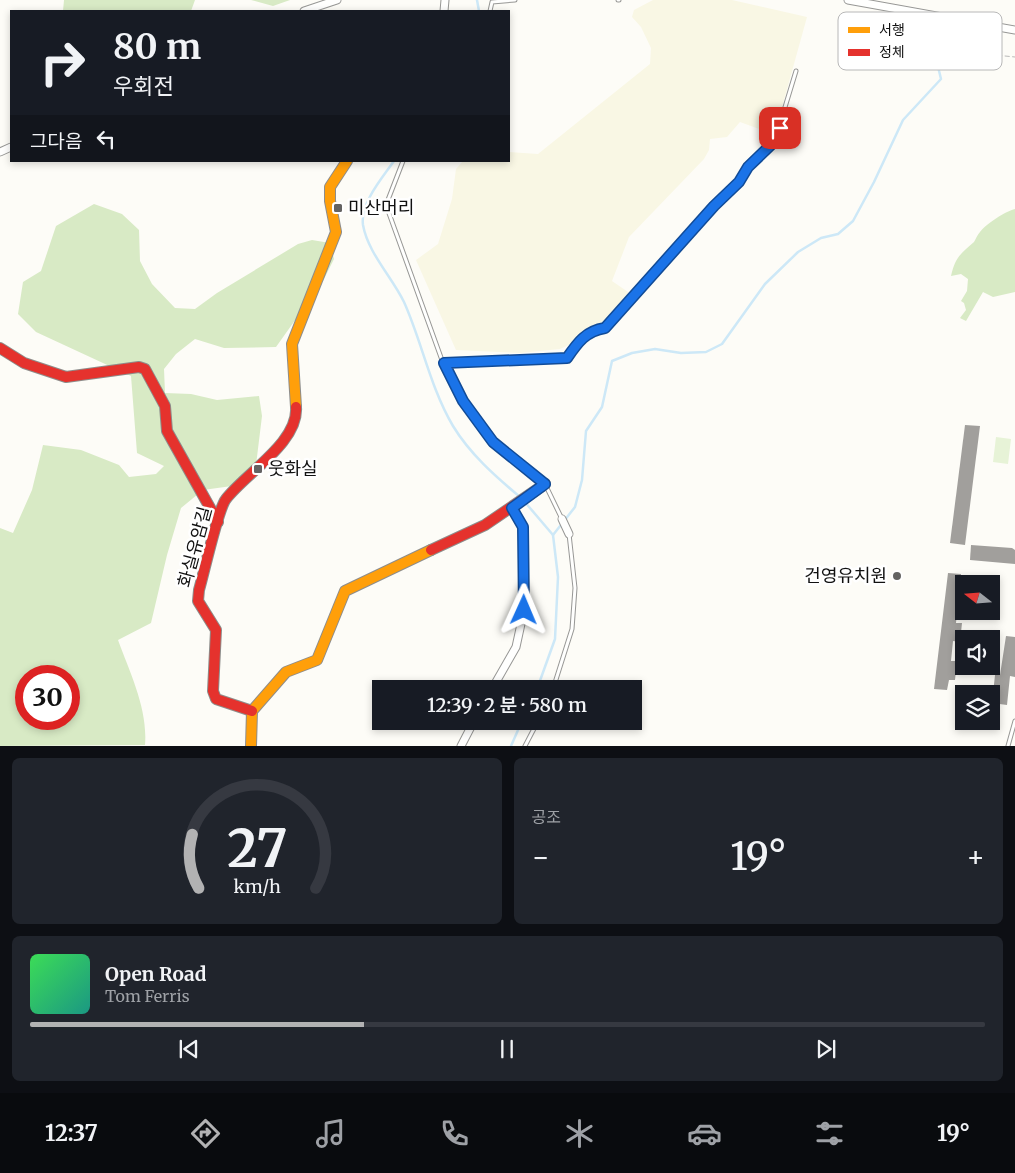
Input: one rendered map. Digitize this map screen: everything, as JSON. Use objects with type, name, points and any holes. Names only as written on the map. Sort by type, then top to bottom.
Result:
[{"type":"street","points":[[307,10],[337,0]]},
{"type":"street","points":[[848,0],[915,12]]},
{"type":"street","points":[[1002,28],[1015,30]]},
{"type":"street","name":"화실유암길","points":[[252,711],[216,699],[213,691],[216,630],[198,601],[205,568],[225,500],[284,440],[297,414],[292,344],[336,232],[330,201],[330,187],[346,162]]},
{"type":"street","points":[[0,348],[24,363],[66,378],[139,367],[145,369],[164,406],[167,431],[218,522]]},
{"type":"street","points":[[251,746],[252,711],[286,672],[317,660],[345,591],[485,524],[512,508],[542,486]]},
{"type":"street","points":[[497,680],[516,647],[524,610],[523,527],[512,508]]},
{"type":"street","points":[[562,520],[569,534]]},
{"type":"street","points":[[461,746],[469,730]]},
{"type":"lane","points":[[490,10],[492,2],[515,0]]},
{"type":"lane","points":[[444,363],[567,358],[576,344],[592,330],[605,328],[714,206],[739,182],[748,167],[776,140],[796,71]]},
{"type":"lane","points":[[403,162],[386,205],[444,363],[463,401],[493,442],[542,486],[562,520]]},
{"type":"lane","points":[[556,680],[572,629],[575,588],[569,534]]},
{"type":"lane","points":[[1008,746],[1015,722]]},
{"type":"lane","points":[[525,746],[533,730]]},
{"type":"path","points":[[1002,56],[1015,57]]},
{"type":"shaded area","points":[[653,0],[732,0],[807,17],[776,129],[773,134],[740,122],[727,137],[710,139],[709,150],[704,159],[629,237],[612,281],[631,294],[605,323],[589,327],[573,343],[560,349],[520,353],[456,350],[416,260],[438,244],[452,199],[456,169],[462,162],[510,162],[510,152],[538,154],[650,64],[651,48],[641,27],[632,17],[634,10]]},
{"type":"green space","points":[[64,0],[195,0],[191,10],[63,10]]},
{"type":"green space","points":[[251,0],[290,0],[273,6]]},
{"type":"green space","points":[[94,204],[122,214],[139,230],[140,261],[152,284],[175,308],[195,309],[217,293],[298,244],[312,240],[330,243],[334,259],[323,281],[276,347],[224,348],[195,339],[176,354],[164,369],[165,393],[191,394],[217,400],[259,396],[262,416],[256,465],[239,485],[203,490],[181,508],[167,555],[151,623],[118,640],[141,705],[144,718],[145,745],[0,746],[0,528],[13,533],[32,490],[43,445],[81,450],[119,465],[129,477],[156,474],[164,466],[137,453],[131,376],[36,332],[18,314],[23,282],[41,271],[56,226]]},
{"type":"green space","points":[[1015,209],[1015,292],[993,297],[983,292],[966,321],[960,318],[966,310],[964,303],[961,301],[967,291],[968,279],[961,274],[951,276],[954,265],[983,229],[1002,215]]},
{"type":"green space","points":[[996,437],[1011,439],[1008,464],[993,462]]},
{"type":"building","points":[[965,425],[980,426],[965,545],[950,543]]},
{"type":"building","points":[[971,545],[1012,548],[1015,550],[1015,564],[970,560]]},
{"type":"building","points":[[948,573],[961,574],[955,575],[955,620],[956,623],[962,623],[961,630],[955,630],[955,641],[953,641],[951,661],[955,661],[955,680],[949,680],[947,690],[934,689]]},
{"type":"building","points":[[1006,636],[1015,637],[1015,677],[1010,676],[1007,705],[1000,704],[1000,685],[994,685],[995,675],[1000,675]]},
{"type":"waterway","points":[[477,0],[479,10]]},
{"type":"waterway","points":[[553,535],[575,507],[582,480],[586,431],[602,407],[612,361],[632,353],[655,349],[681,353],[706,352],[722,344],[765,284],[798,252],[821,238],[838,234],[853,221],[874,182],[903,120],[941,79],[939,70]]},
{"type":"waterway","points":[[393,162],[373,191],[365,208],[363,225],[366,235],[375,255],[404,302],[438,396],[453,426],[475,455],[492,473],[520,497]]},
{"type":"waterway","points":[[524,501],[553,535],[558,577],[555,639],[540,680]]},
{"type":"waterway","points":[[511,746],[518,730]]},
{"type":"traffic: slow","points":[[296,407],[292,344],[336,232],[330,201],[330,187],[346,162]]},
{"type":"traffic: slow","points":[[251,746],[252,711],[286,672],[317,660],[345,591],[431,550]]},
{"type":"traffic: jam","points":[[0,348],[24,363],[66,377],[139,367],[145,369],[165,406],[167,431],[218,522]]},
{"type":"traffic: jam","points":[[252,711],[216,699],[213,691],[216,630],[198,601],[199,590],[215,528],[226,499],[280,445],[295,420],[296,407]]},
{"type":"traffic: jam","points":[[431,550],[485,525],[545,484]]},
{"type":"place","name":"미산머리","points":[[338,208]]},
{"type":"place","name":"웃화실","points":[[258,469]]},
{"type":"place","name":"건영유치원","points":[[897,576]]},
{"type":"route","points":[[524,610],[523,527],[512,508],[545,484],[493,442],[463,401],[444,363],[567,358],[576,344],[592,330],[605,328],[714,206],[739,182],[748,167],[776,140],[780,128]]}]
